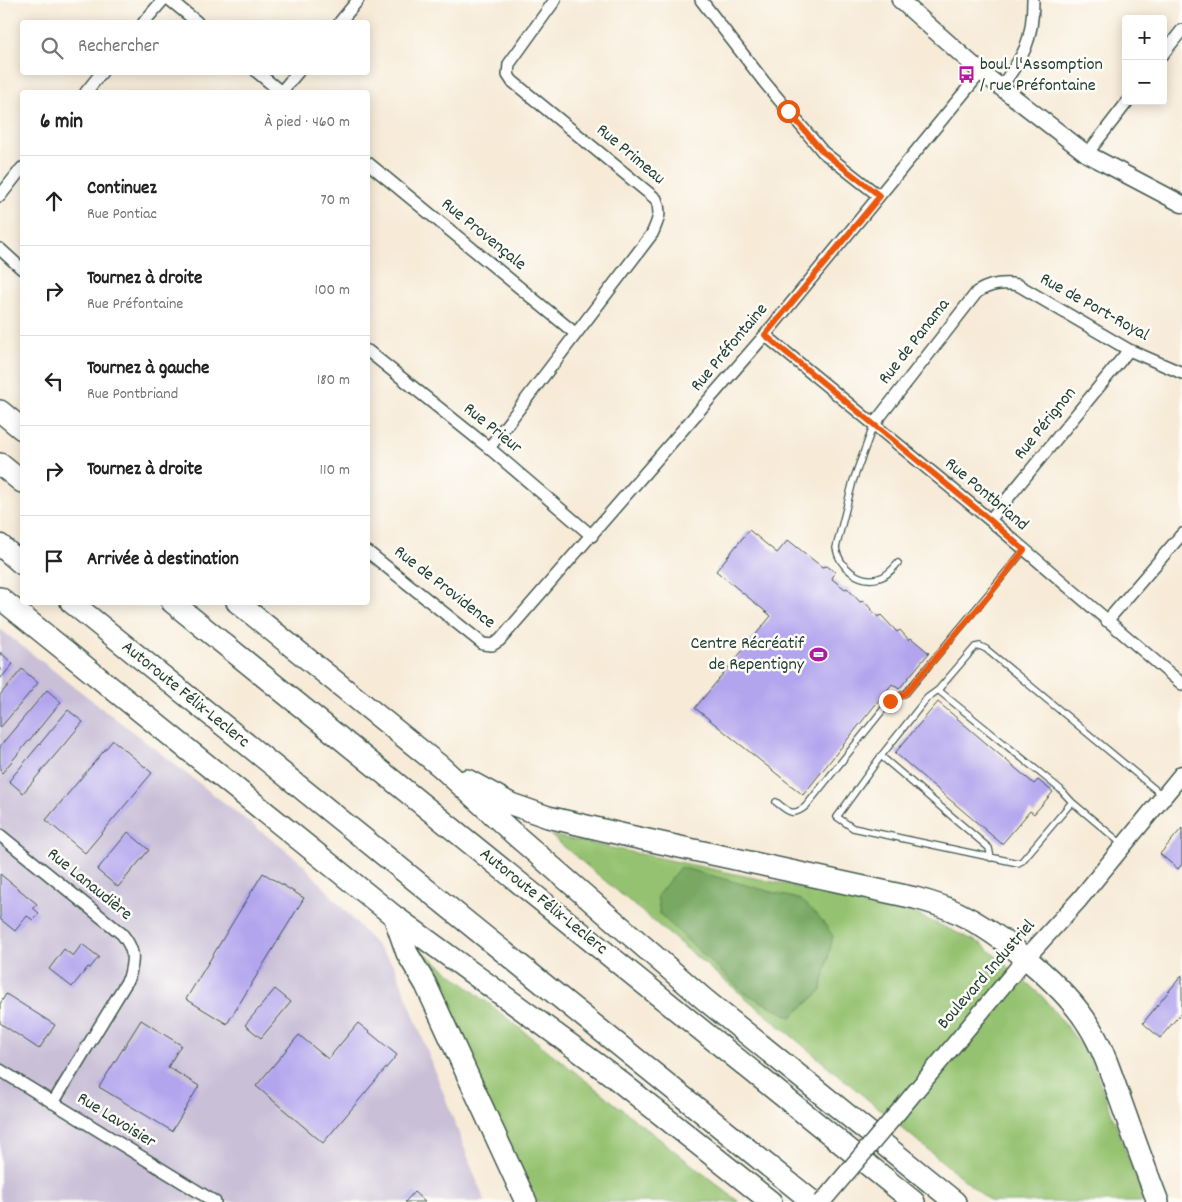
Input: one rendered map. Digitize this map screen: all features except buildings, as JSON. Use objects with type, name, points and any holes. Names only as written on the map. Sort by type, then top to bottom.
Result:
[{"type":"highway","points":[[0,411],[20,427]]},
{"type":"highway","points":[[0,464],[20,480]]},
{"type":"highway","points":[[0,545],[20,562]]},
{"type":"highway","points":[[0,598],[394,916],[610,1073],[771,1202]]},
{"type":"highway","name":"Autoroute Félix-Leclerc","points":[[75,605],[813,1202]]},
{"type":"highway","name":"Autoroute Félix-Leclerc","points":[[176,605],[914,1202]]},
{"type":"highway","points":[[241,605],[440,766],[513,833],[697,992],[955,1202]]},
{"type":"highway","points":[[440,766],[511,804],[548,817],[915,898],[937,904],[977,923],[1025,960],[1067,997],[1090,1027],[1107,1063],[1158,1202]]},
{"type":"highway","points":[[394,916],[407,952],[429,993],[526,1202]]},
{"type":"street","points":[[146,20],[163,0]]},
{"type":"street","points":[[170,0],[195,20]]},
{"type":"street","points":[[342,20],[358,0]]},
{"type":"street","name":"Rue Primeau","points":[[489,448],[652,234],[659,220],[660,207],[656,199],[512,81],[508,75],[509,64],[555,0]]},
{"type":"street","points":[[701,0],[765,83],[823,152],[880,196]]},
{"type":"street","points":[[900,0],[934,32],[1000,88],[1087,154],[1182,204]]},
{"type":"street","points":[[1000,88],[1025,51],[1030,34],[1033,0]]},
{"type":"street","points":[[1167,49],[1182,30]]},
{"type":"street","name":"Rue Préfontaine","points":[[500,640],[765,335],[981,72]]},
{"type":"street","points":[[88,90],[100,75]]},
{"type":"street","points":[[261,75],[279,90]]},
{"type":"street","points":[[283,90],[295,75]]},
{"type":"street","points":[[1087,154],[1125,105]]},
{"type":"street","name":"Rue Provençale","points":[[370,165],[576,334]]},
{"type":"street","points":[[0,196],[20,171]]},
{"type":"street","points":[[0,249],[20,267]]},
{"type":"street","name":"Rue de Port-Royal","points":[[987,286],[1005,282],[1018,285],[1129,350],[1182,373]]},
{"type":"street","name":"Rue de Panama","points":[[874,424],[977,292],[987,286]]},
{"type":"street","name":"Rue Pontbriand","points":[[765,335],[990,520],[1182,684]]},
{"type":"street","name":"Rue Pérignon","points":[[990,520],[1129,350]]},
{"type":"street","name":"Rue Prieur","points":[[370,353],[489,448],[592,536]]},
{"type":"street","points":[[1107,621],[1182,534]]},
{"type":"street","name":"Rue de Providence","points":[[370,554],[483,644],[492,645],[500,640]]},
{"type":"street","name":"Boulevard Industriel","points":[[822,1202],[1025,960],[1073,908],[1182,774]]},
{"type":"street","name":"Rue Lanaudière","points":[[0,835],[122,934],[129,942],[133,953],[133,963],[129,978],[53,1103]]},
{"type":"street","name":"Rue Lavoisier","points":[[0,1070],[214,1202]]},
{"type":"lane","points":[[874,424],[853,481],[836,548],[837,556],[845,568],[860,576],[878,578],[886,575],[898,564]]},
{"type":"lane","points":[[776,802],[794,813],[799,812],[806,806],[890,701],[906,693],[990,594],[1024,550]]},
{"type":"lane","points":[[1072,802],[1022,861],[1012,862],[853,828],[837,817],[881,756],[927,698],[938,690],[975,647],[980,646],[1164,796]]},
{"type":"lane","points":[[938,690],[1060,789],[1072,802],[1124,845]]},
{"type":"lane","points":[[881,756],[989,848],[992,858]]},
{"type":"shaded area","points":[[0,629],[302,863],[395,966],[485,1202],[0,1202]]},
{"type":"green space","points":[[550,835],[907,910],[982,944],[1042,996],[1090,1056],[1145,1202],[991,1202]],"holes":[[[660,914],[791,1017],[743,992]]]},
{"type":"green space","points":[[680,867],[801,900],[821,919],[833,936],[821,991],[791,1017],[743,992],[660,914],[657,896]]},
{"type":"green space","points":[[416,946],[739,1202],[534,1202]]},
{"type":"place","name":"boul. l'Assomption / rue Préfontaine","points":[[966,75]]},
{"type":"place","name":"Centre Récréatif de Repentigny","points":[[818,654]]},
{"type":"route","points":[[788,111],[823,152],[880,196],[765,335],[1024,550],[990,594],[906,693],[890,701]]}]
